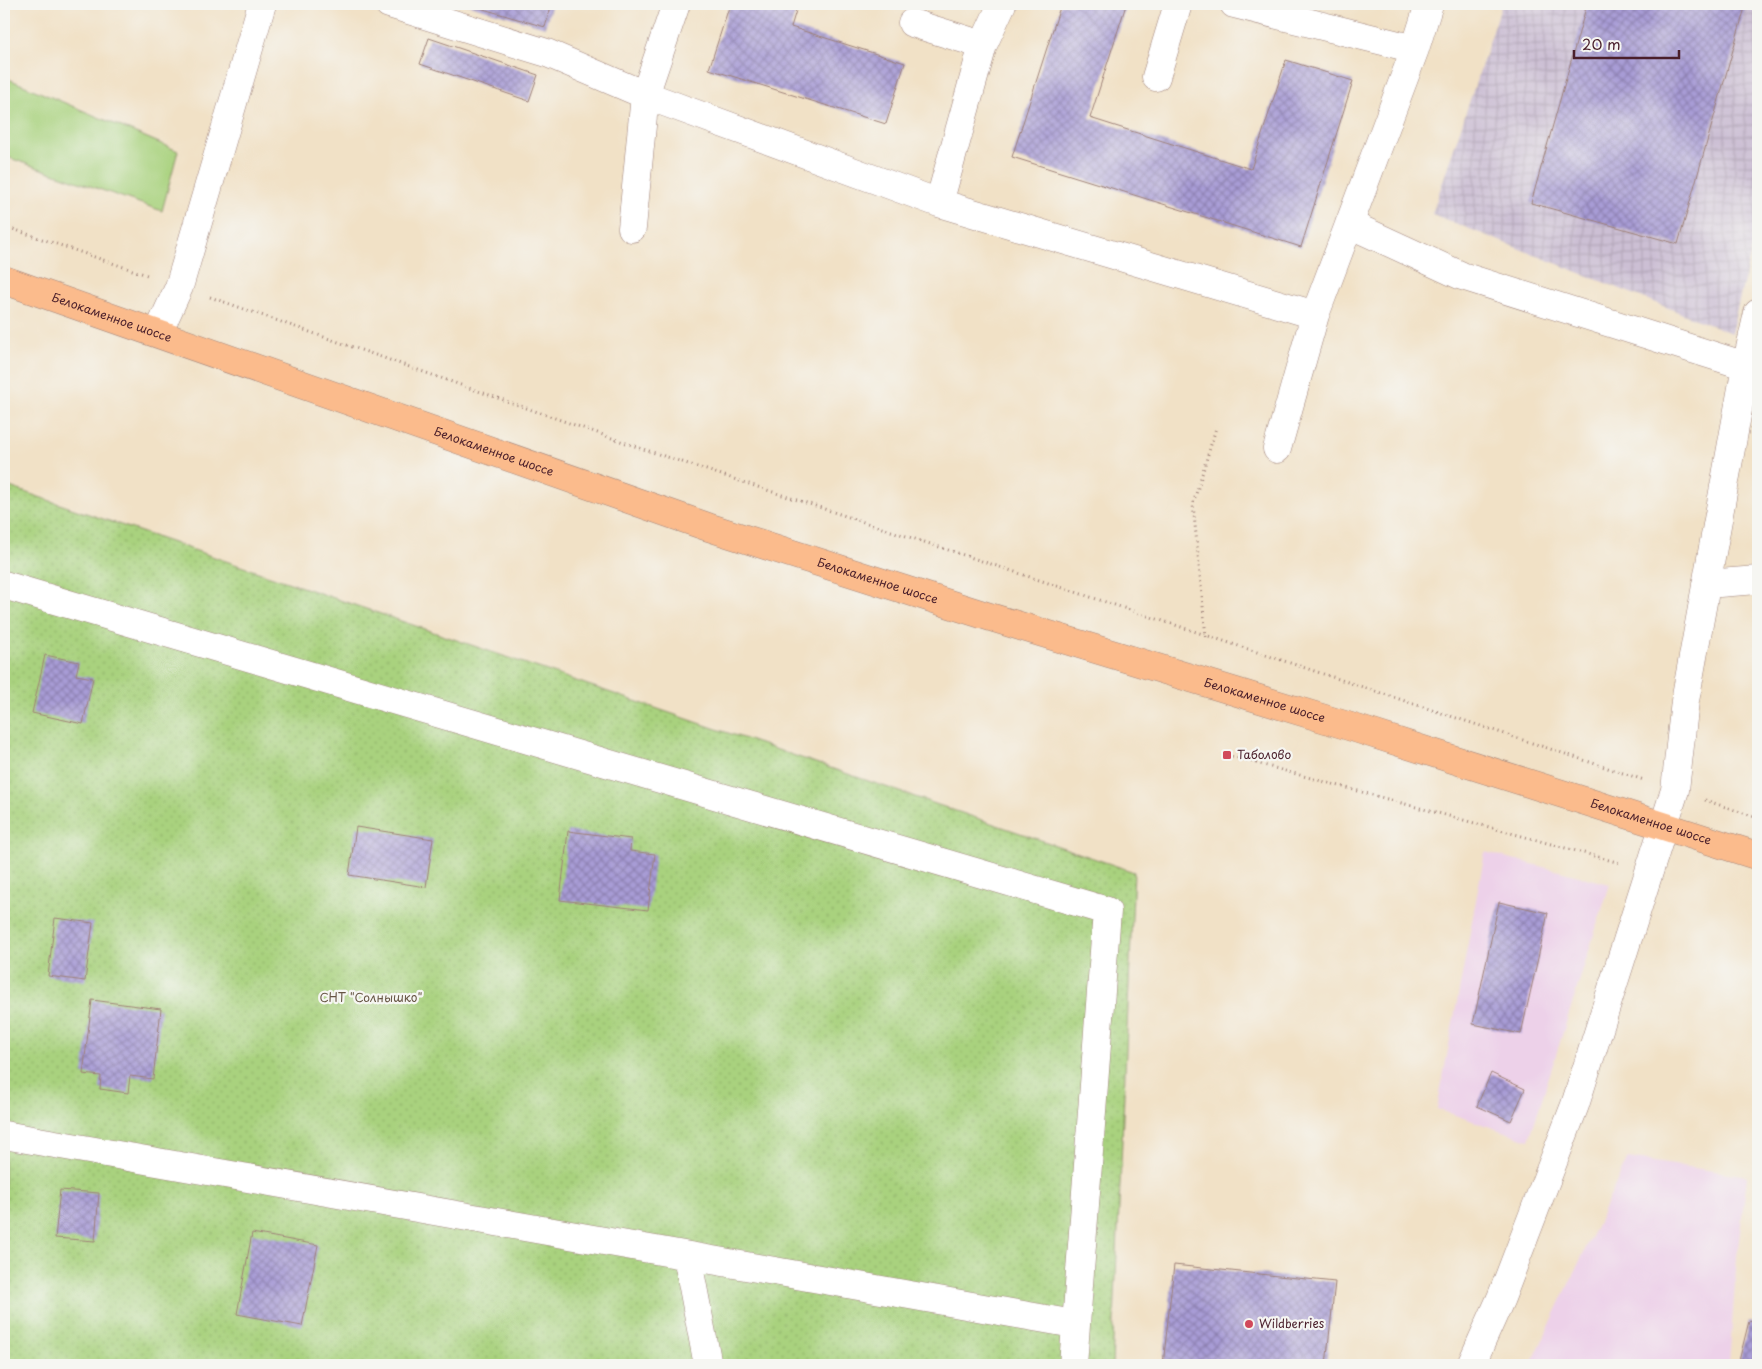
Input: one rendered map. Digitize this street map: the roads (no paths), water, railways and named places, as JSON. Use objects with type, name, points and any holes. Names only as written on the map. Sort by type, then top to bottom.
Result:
[{"type":"main road","name":"Белокаменное шоссе","points":[[4,280],[708,527],[996,619],[1758,856]]},
{"type":"street","points":[[158,333],[179,286],[262,4]]},
{"type":"street","points":[[389,4],[548,53],[645,95],[938,203],[1315,315]]},
{"type":"street","points":[[632,228],[645,95],[676,4]]},
{"type":"street","points":[[938,203],[983,45],[1002,4]]},
{"type":"street","points":[[1156,77],[1178,4]]},
{"type":"street","points":[[1234,4],[1415,49]]},
{"type":"street","points":[[1277,449],[1315,315],[1415,49],[1429,4]]},
{"type":"street","points":[[912,23],[983,45]]},
{"type":"street","points":[[1349,224],[1462,276],[1746,366]]},
{"type":"street","points":[[1471,1365],[1501,1298],[1575,1106],[1675,790],[1685,701],[1746,366],[1758,313]]},
{"type":"street","points":[[1706,584],[1758,580]]},
{"type":"street","points":[[4,585],[1107,911],[1074,1324],[1073,1365]]},
{"type":"street","points":[[4,1135],[1074,1324]]},
{"type":"street","points":[[686,1256],[708,1365]]},
{"type":"place","name":"Таболово","points":[[1227,755]]},
{"type":"place","name":"Wildberries","points":[[1249,1324]]},
{"type":"park label","name":"СНТ \"Солнышко\"","points":[[371,998]]}]
